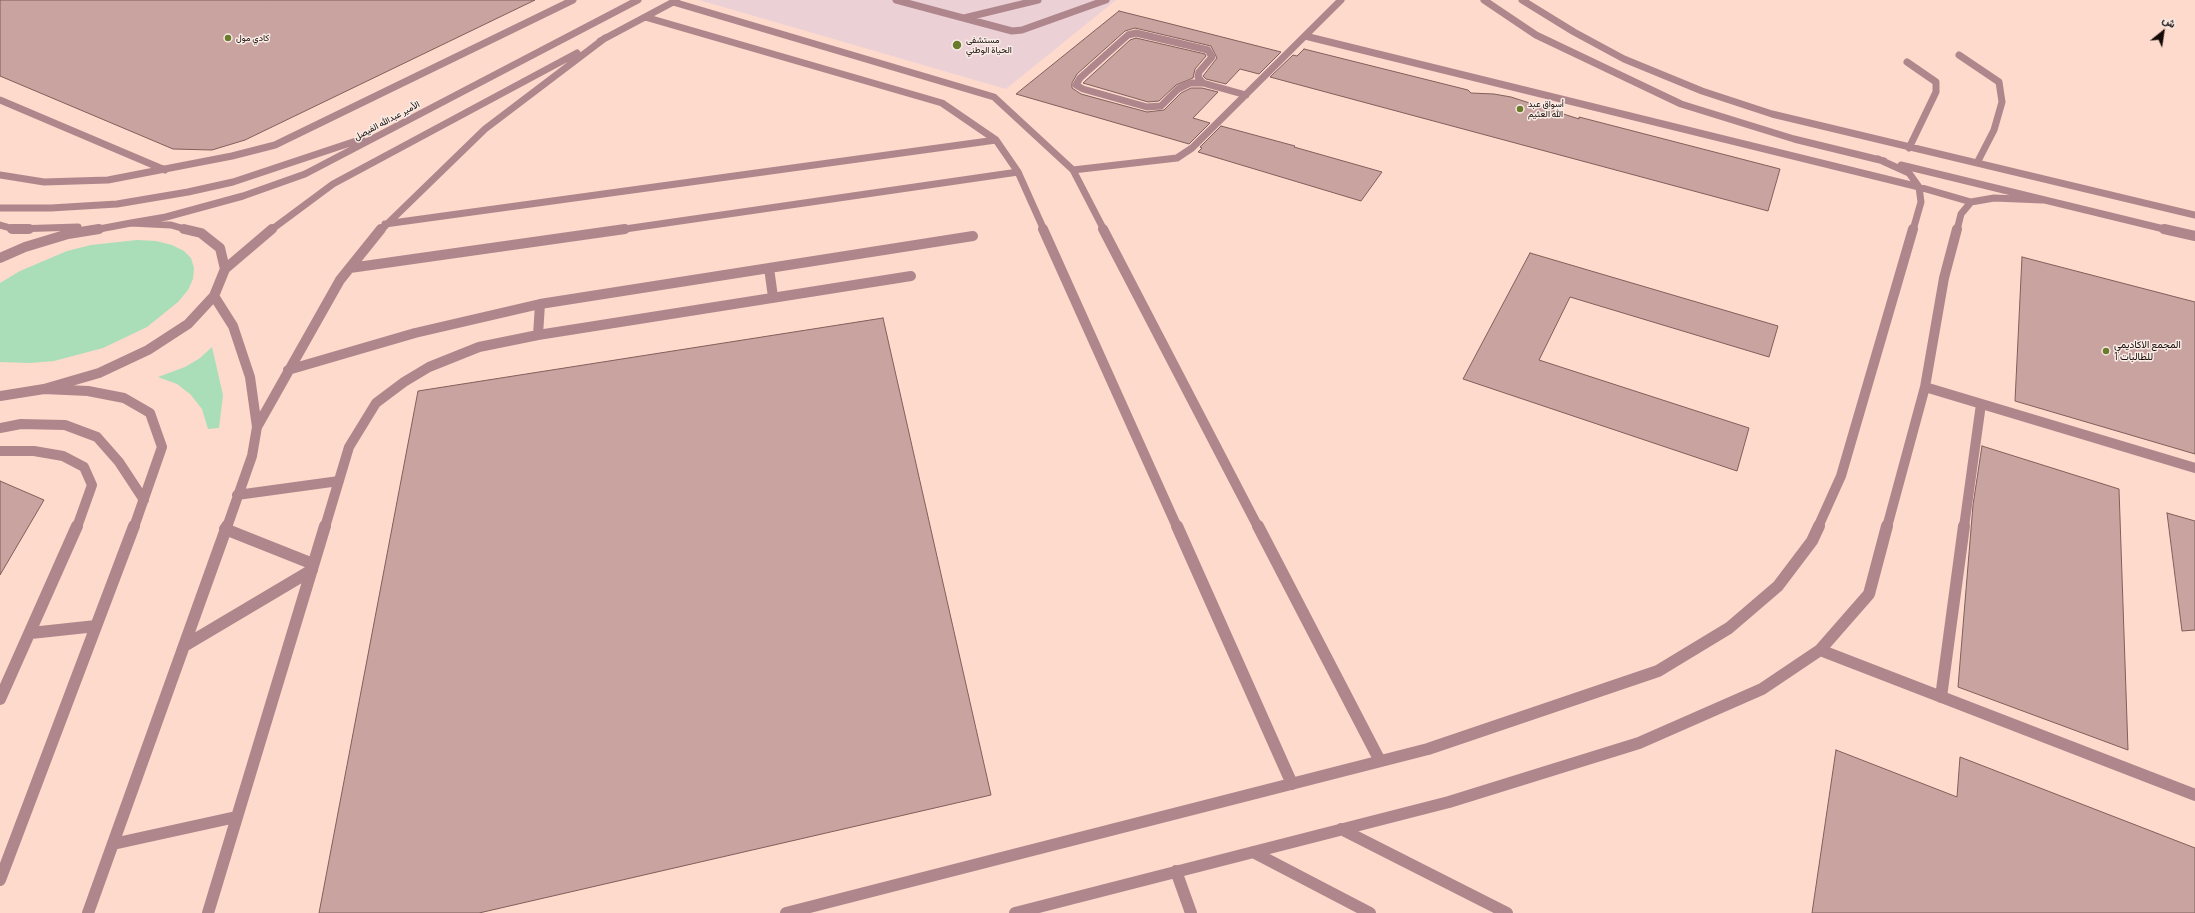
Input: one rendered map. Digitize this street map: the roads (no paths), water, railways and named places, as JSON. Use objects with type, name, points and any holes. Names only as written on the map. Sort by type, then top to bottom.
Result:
[{"type":"street","points":[[0,174],[44,182],[108,180],[165,170],[275,145],[573,0]]},
{"type":"street","name":"الأمير عبدالله الفيصل","points":[[132,223],[166,217],[243,196],[298,176],[638,0]]},
{"type":"street","points":[[896,0],[1000,29],[1022,30],[1106,0]]},
{"type":"street","points":[[963,19],[1038,0]]},
{"type":"street","points":[[1073,170],[1177,158],[1192,148],[1341,0]]},
{"type":"street","points":[[1484,0],[1536,35],[1606,70],[1681,104],[1794,139],[2195,236]]},
{"type":"street","points":[[1522,0],[1574,32],[1624,59],[1702,91],[1772,114],[1909,148],[2195,215]]},
{"type":"street","points":[[0,396],[44,389],[99,373],[148,350],[188,324],[214,296],[225,269],[281,221],[333,184],[675,1],[994,97],[1073,170],[1380,761]]},
{"type":"street","points":[[645,17],[942,103],[996,140],[1018,172],[1292,784]]},
{"type":"street","points":[[1203,83],[1198,77],[1198,72],[1212,57],[1208,50],[1136,32],[1128,35],[1080,78],[1076,85],[1083,89],[1147,107],[1161,106],[1183,85],[1203,83],[1246,95]]},
{"type":"street","points":[[1305,36],[1919,187],[1971,202],[1994,198],[2042,200]]},
{"type":"street","points":[[88,913],[252,456],[257,427],[340,280],[385,224],[485,129],[605,38]]},
{"type":"street","points":[[1959,55],[1999,82],[2002,102],[1994,130],[1977,164]]},
{"type":"street","points":[[1907,62],[1936,82],[1936,92],[1909,148]]},
{"type":"street","points":[[0,100],[165,170]]},
{"type":"street","points":[[0,208],[51,208],[117,204],[188,192],[233,182],[390,129]]},
{"type":"street","points":[[385,224],[996,140]]},
{"type":"street","points":[[786,913],[1428,748],[1658,671],[1729,628],[1778,586],[1812,541],[1841,476],[1920,202],[1919,187],[1909,173],[1878,160]]},
{"type":"street","points":[[350,268],[1018,172]]},
{"type":"street","points":[[1015,913],[1448,802],[1639,743],[1762,689],[1820,650],[1869,594],[1925,387],[1944,278],[1961,214],[1971,202]]},
{"type":"street","points":[[0,225],[14,229],[132,223],[171,224],[201,233],[220,248],[225,269]]},
{"type":"street","points":[[0,258],[25,247],[68,234],[110,225]]},
{"type":"street","points":[[288,370],[436,328],[540,304],[973,236]]},
{"type":"street","points":[[769,268],[773,297]]},
{"type":"street","points":[[208,913],[349,447],[360,425],[376,403],[404,382],[457,354],[479,347],[538,335],[911,276]]},
{"type":"street","points":[[214,296],[233,326],[247,369],[257,427]]},
{"type":"street","points":[[538,335],[540,304]]},
{"type":"street","points":[[1925,387],[2195,468]]},
{"type":"street","points":[[0,880],[144,500],[162,447],[150,414],[124,398],[88,391],[44,389]]},
{"type":"street","points":[[1941,697],[1981,404]]},
{"type":"street","points":[[0,428],[21,424],[65,425],[97,437],[119,462],[144,500]]},
{"type":"street","points":[[0,451],[34,451],[63,456],[84,467],[92,485],[84,511],[31,634],[0,699]]},
{"type":"street","points":[[238,495],[339,481]]},
{"type":"street","points":[[225,530],[312,567]]},
{"type":"street","points":[[184,646],[312,567]]},
{"type":"street","points":[[31,634],[96,626]]},
{"type":"street","points":[[1820,650],[2195,795]]},
{"type":"street","points":[[113,844],[236,817]]},
{"type":"street","points":[[1341,830],[1507,913]]},
{"type":"street","points":[[1253,852],[1370,913]]},
{"type":"street","points":[[1176,871],[1191,913]]},
{"type":"place","name":"كادي مول","points":[[228,38]]},
{"type":"place","name":"مستشفى الحياة الوطني","points":[[957,45]]},
{"type":"place","name":"أسواق عبد الله العثيم","points":[[1520,109]]},
{"type":"place","name":"المجمع الاكاديمي 1 للطالبات","points":[[2106,351]]}]
